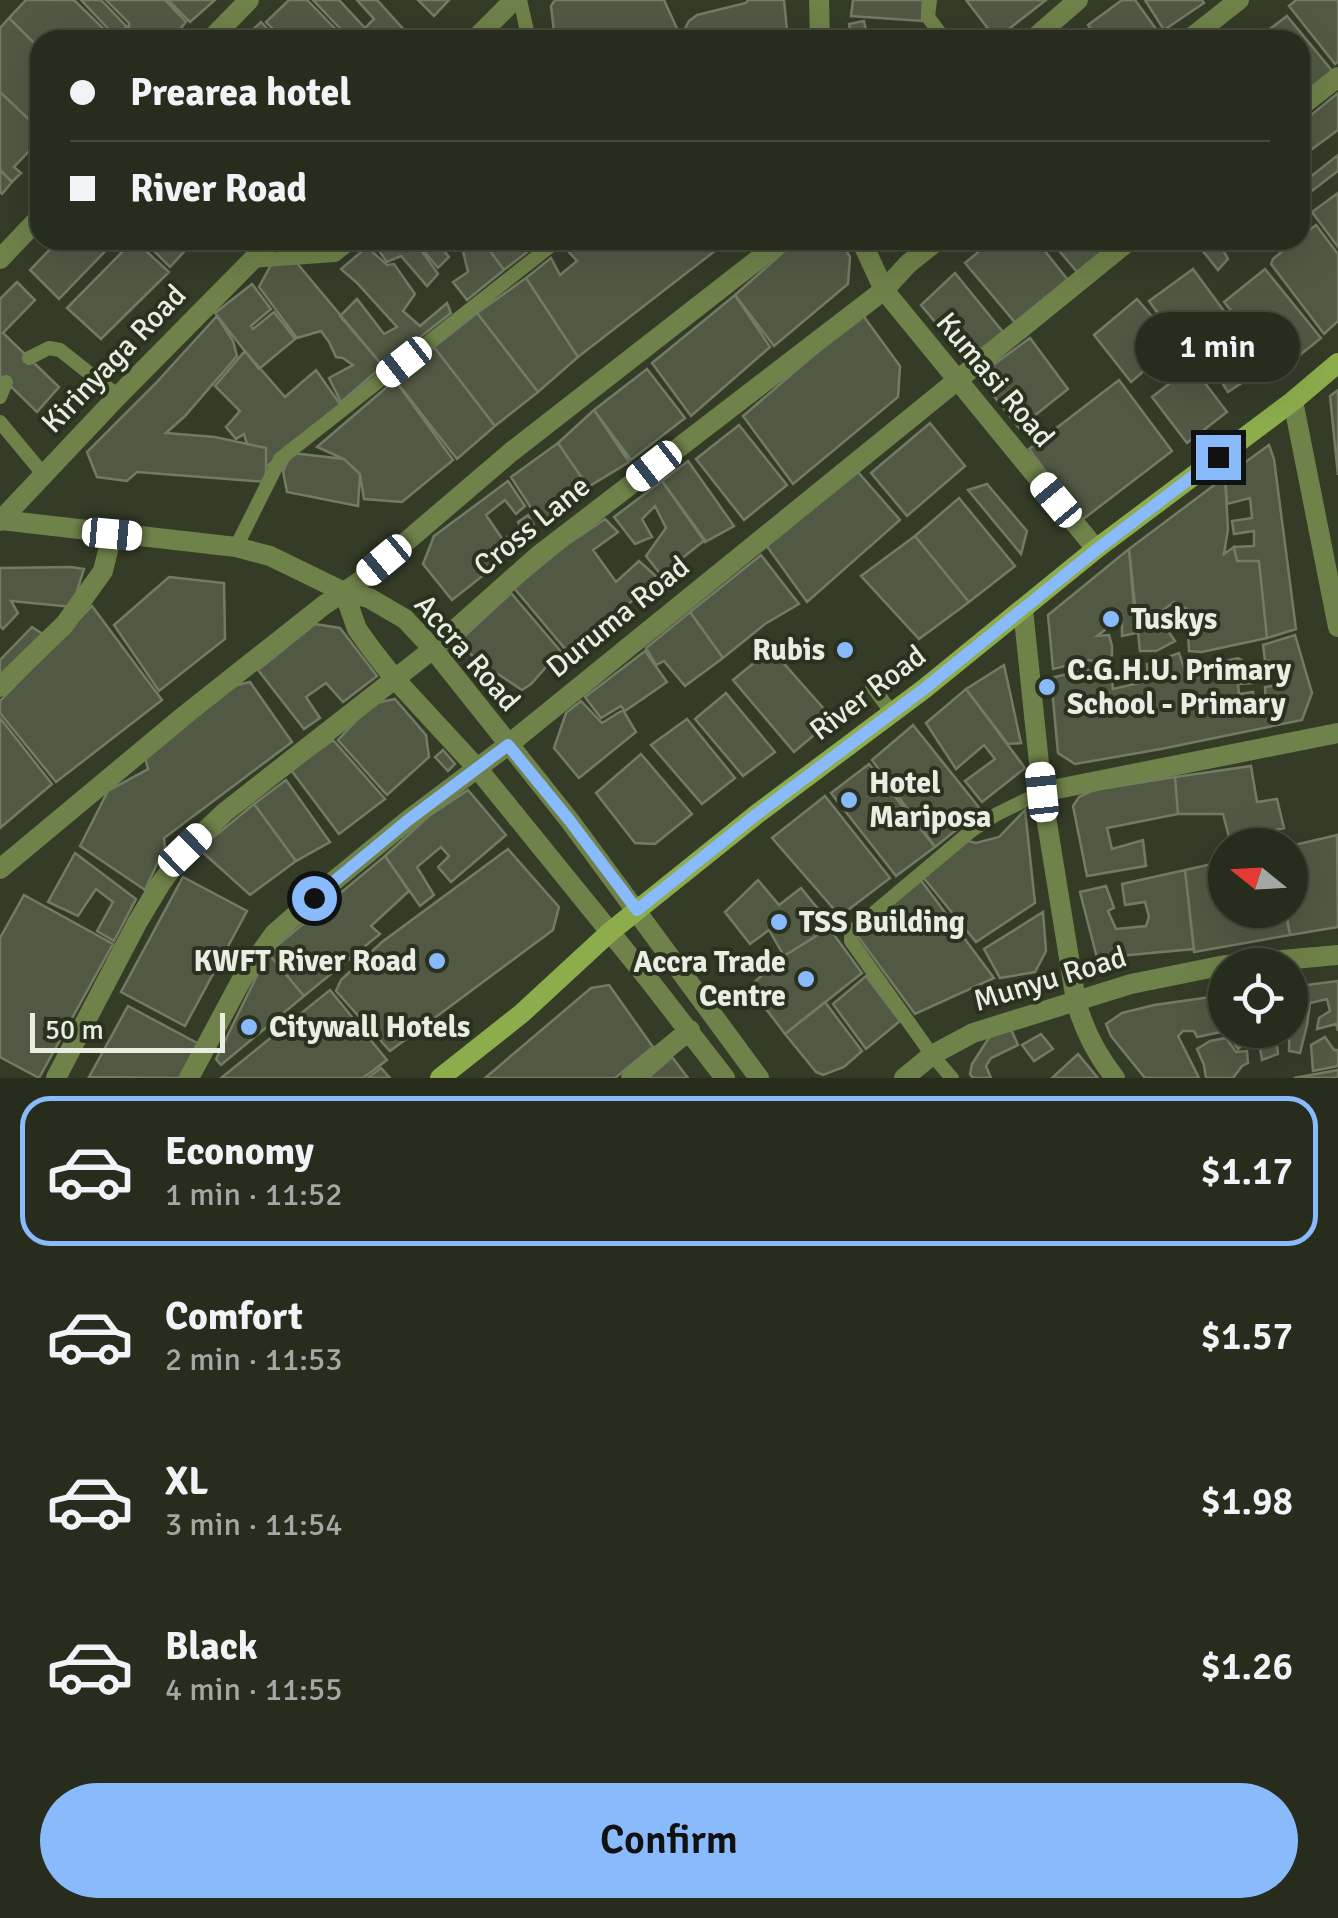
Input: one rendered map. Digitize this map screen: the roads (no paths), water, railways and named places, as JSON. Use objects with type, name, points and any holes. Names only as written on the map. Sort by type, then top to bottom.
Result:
[{"type":"main road","name":"River Road","points":[[440,1078],[521,1014],[610,932],[757,814],[892,714],[1338,362]]},
{"type":"street","points":[[220,30],[249,0]]},
{"type":"street","points":[[485,30],[517,0]]},
{"type":"street","points":[[819,0],[820,30]]},
{"type":"street","points":[[1201,30],[1239,0]]},
{"type":"street","points":[[1042,30],[1068,4]]},
{"type":"street","points":[[1310,99],[1338,77]]},
{"type":"street","points":[[0,258],[30,227]]},
{"type":"street","name":"Kirinyaga Road","points":[[0,521],[262,250]]},
{"type":"street","points":[[0,869],[512,452],[770,250]]},
{"type":"street","name":"Kumasi Road","points":[[866,250],[884,290],[1096,550]]},
{"type":"street","name":"Cross Lane","points":[[56,1078],[161,883],[185,850],[224,812],[433,649],[539,555],[884,290],[926,250]]},
{"type":"street","name":"Duruma Road","points":[[189,1078],[242,979],[274,934],[334,880],[508,745],[1118,250]]},
{"type":"street","points":[[1293,401],[1332,561],[1338,627]]},
{"type":"street","name":"Accra Road","points":[[0,521],[236,546],[270,556],[344,592],[369,598],[404,619],[433,649],[570,821],[759,1078]]},
{"type":"street","points":[[0,687],[65,624],[103,571],[112,534]]},
{"type":"street","points":[[344,592],[357,629],[394,678],[477,768],[725,1078]]},
{"type":"street","points":[[1022,609],[1042,792],[1076,1001],[1095,1052],[1115,1078]]},
{"type":"street","points":[[1042,792],[1338,732]]},
{"type":"street","name":"Munyu Road","points":[[1308,958],[1338,955]]},
{"type":"street","name":"Munyu Road","points":[[904,1078],[932,1055],[973,1034],[1132,984],[1208,969]]},
{"type":"street","points":[[631,1078],[690,1030]]},
{"type":"lane","points":[[517,0],[525,30]]},
{"type":"lane","points":[[930,0],[928,17],[938,30]]},
{"type":"lane","points":[[252,261],[335,255],[341,250]]},
{"type":"lane","points":[[236,546],[280,459],[545,250]]},
{"type":"lane","points":[[29,358],[48,348],[60,350],[118,396]]},
{"type":"lane","points":[[0,397],[6,382]]},
{"type":"lane","points":[[0,422],[44,475]]},
{"type":"lane","points":[[872,686],[892,714]]},
{"type":"lane","points":[[952,1078],[851,941],[850,932],[971,831],[1042,792]]},
{"type":"place","name":"Tuskys","points":[[1111,619]]},
{"type":"place","name":"Rubis","points":[[845,650]]},
{"type":"place","name":"C.G.H.U. Primary School - Primary","points":[[1047,687]]},
{"type":"place","name":"Hotel Mariposa","points":[[849,800]]},
{"type":"place","name":"TSS Building","points":[[779,922]]},
{"type":"place","name":"KWFT River Road","points":[[437,961]]},
{"type":"place","name":"Accra Trade Centre","points":[[806,979]]},
{"type":"place","name":"Citywall Hotels","points":[[249,1027]]}]
